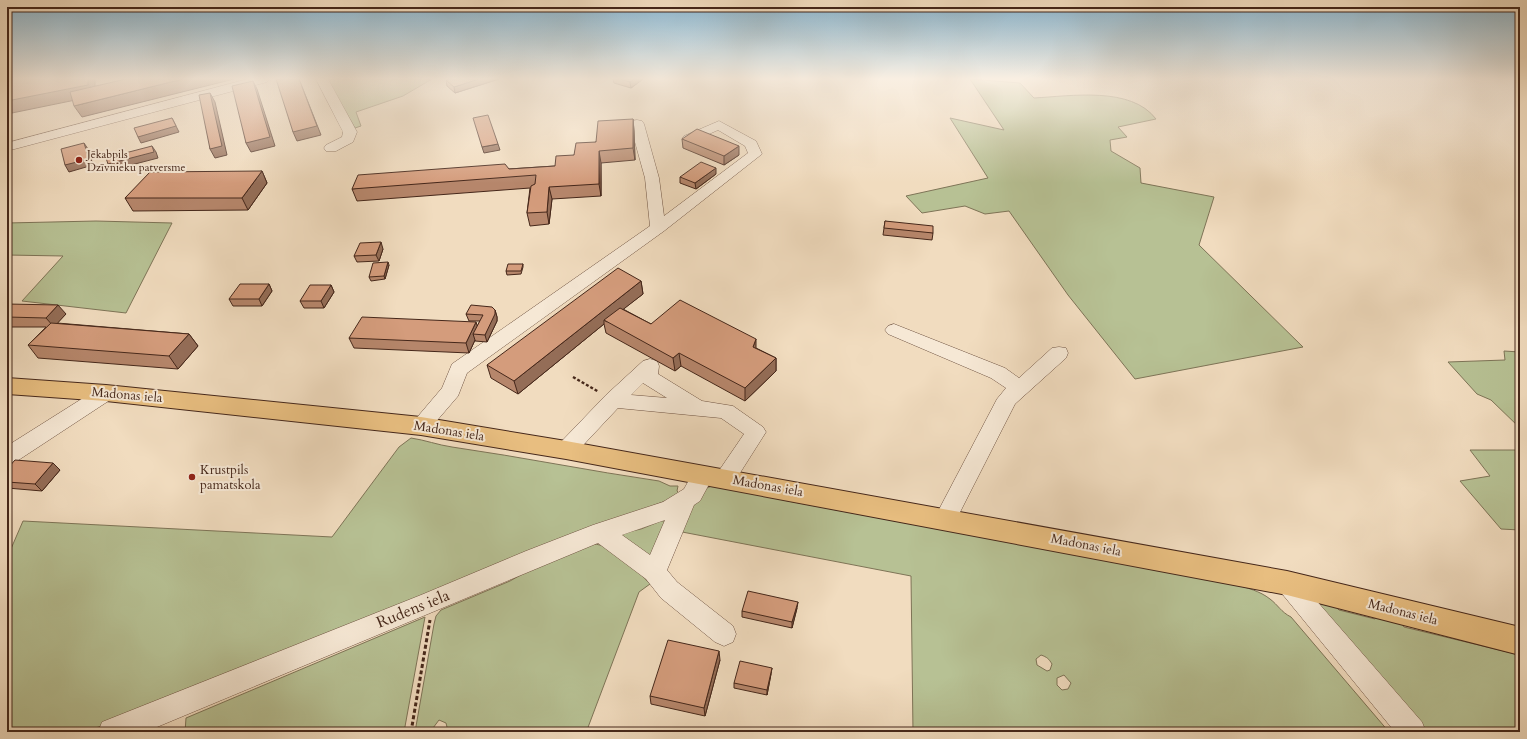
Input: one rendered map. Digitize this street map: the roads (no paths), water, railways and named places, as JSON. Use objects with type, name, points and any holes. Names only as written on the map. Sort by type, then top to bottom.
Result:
[{"type":"main road","name":"Madonas iela","points":[[7,386],[106,393],[421,426],[566,450],[1287,583],[1520,641]]},
{"type":"street","points":[[7,147],[133,113]]},
{"type":"street","points":[[330,148],[348,139],[350,132],[340,113]]},
{"type":"street","points":[[637,124],[652,178],[658,228]]},
{"type":"street","points":[[421,426],[450,391],[459,369],[658,228],[755,154],[751,144],[719,125],[689,139]]},
{"type":"street","points":[[894,330],[998,373],[1020,388]]},
{"type":"street","points":[[945,519],[1007,399],[1059,353]]},
{"type":"street","points":[[566,450],[613,400],[650,366],[648,377],[698,408]]},
{"type":"street","points":[[7,457],[106,393]]},
{"type":"street","points":[[613,400],[698,408]]},
{"type":"street","name":"Rudens iela","points":[[112,732],[601,532],[656,515],[684,502],[695,491],[714,477],[756,432],[726,411],[698,408]]},
{"type":"street","points":[[654,572],[684,502]]},
{"type":"street","points":[[601,532],[654,572],[669,590],[724,634]]},
{"type":"street","points":[[1287,583],[1412,732]]},
{"type":"place","name":"Jēkabpils Dzīvnieku patversme","points":[[79,160]]},
{"type":"place","name":"Krustpils pamatskola","points":[[192,477]]}]
